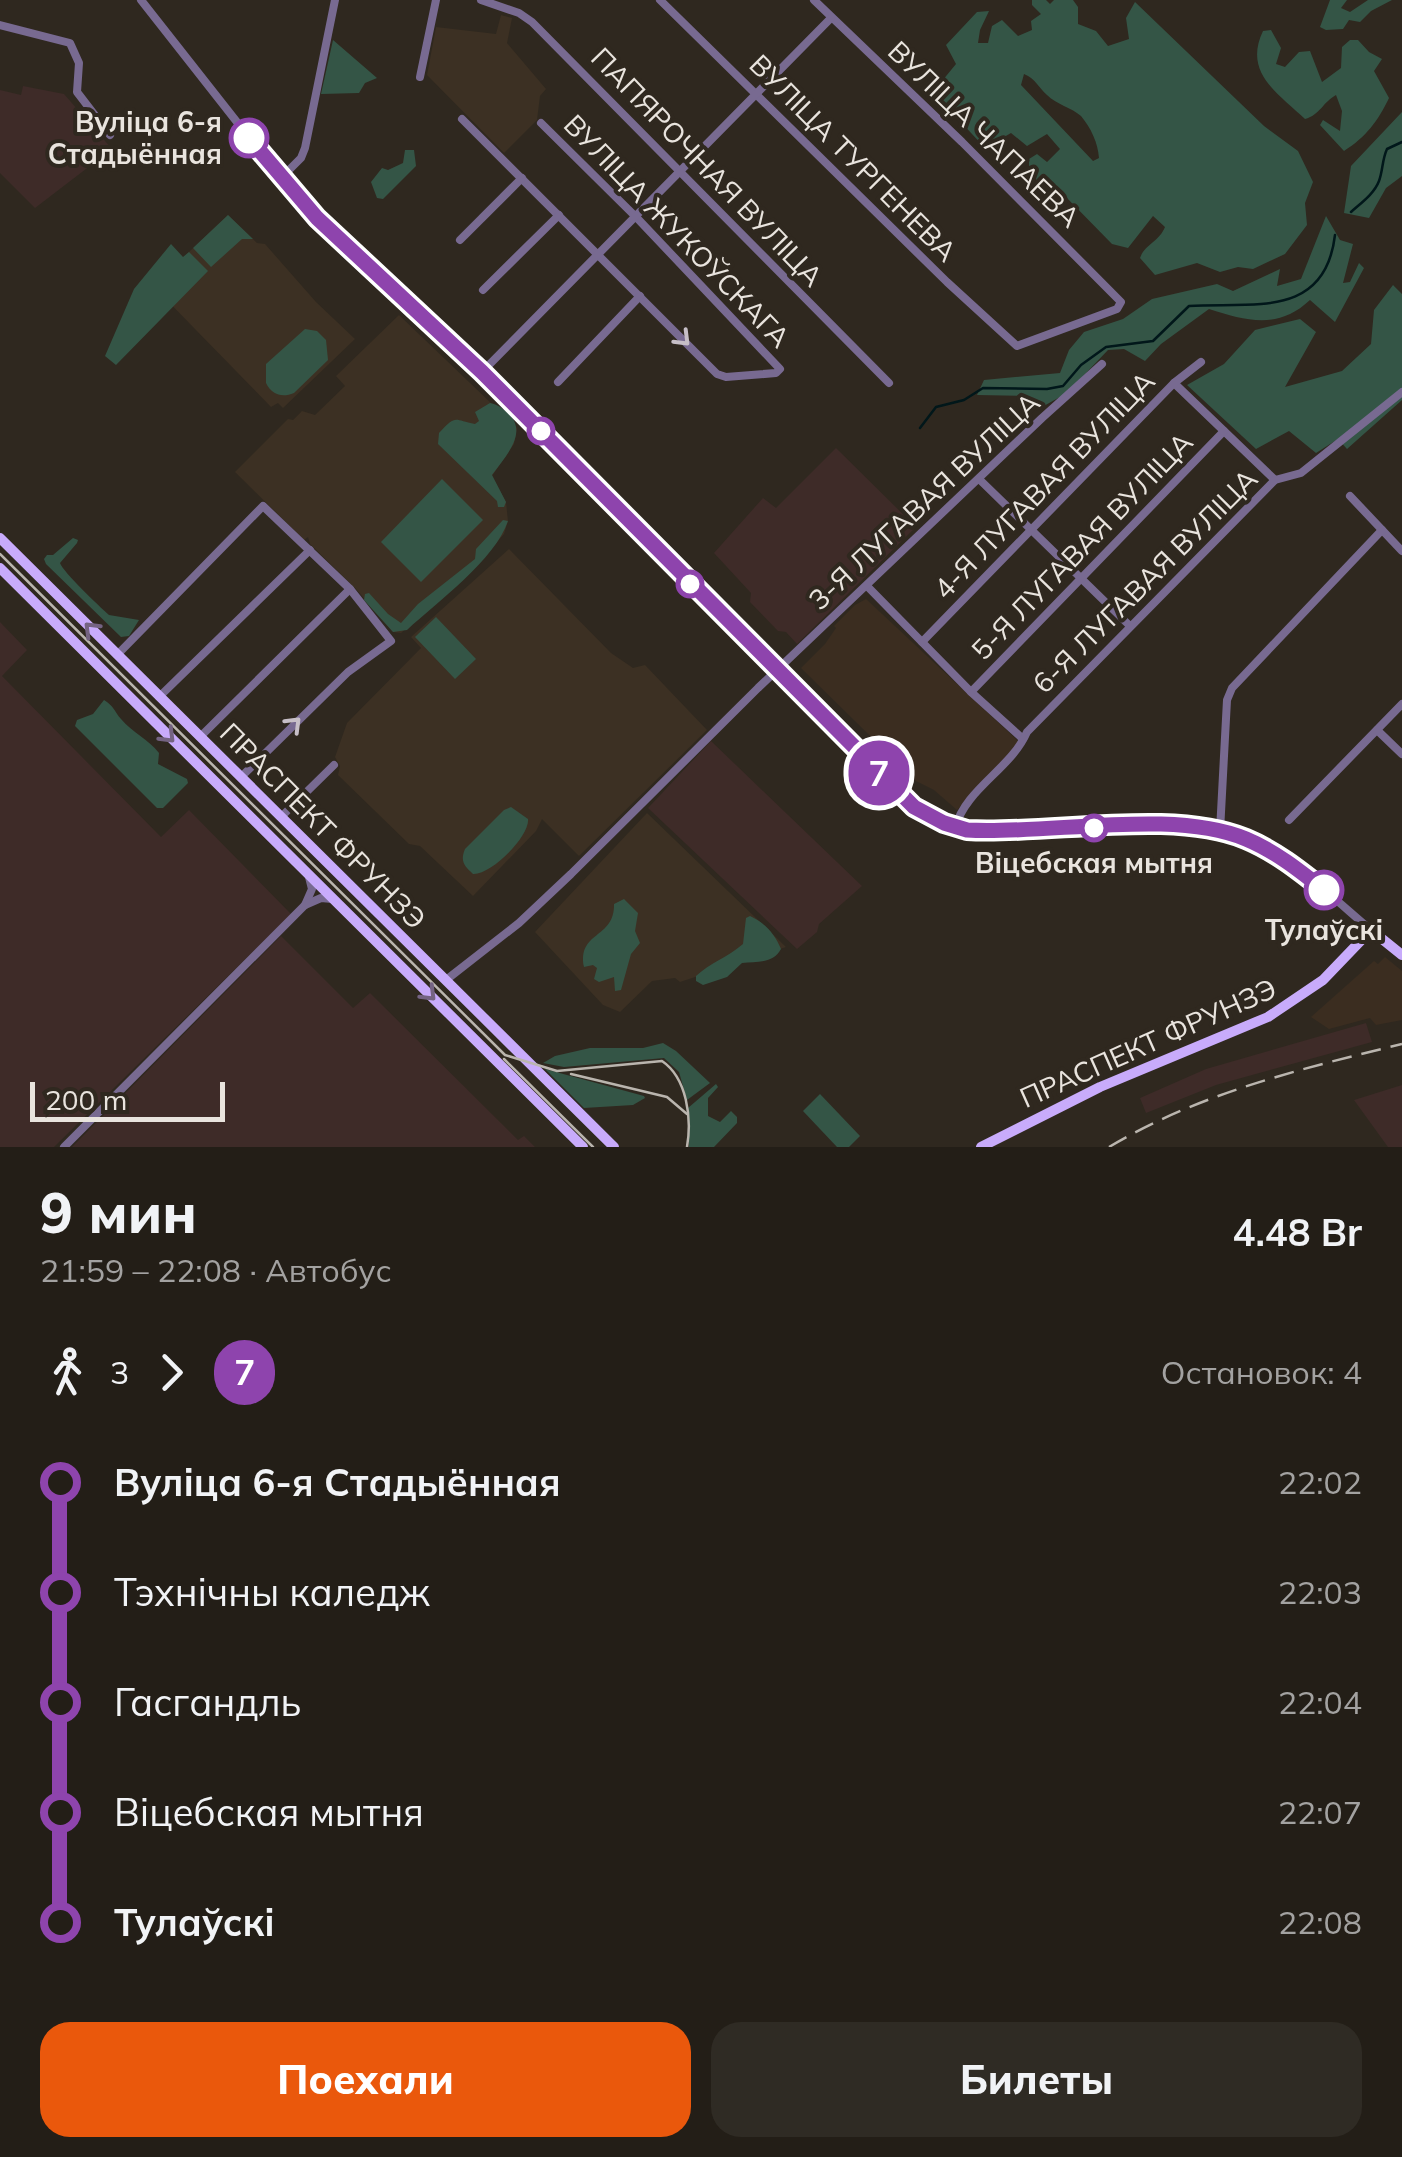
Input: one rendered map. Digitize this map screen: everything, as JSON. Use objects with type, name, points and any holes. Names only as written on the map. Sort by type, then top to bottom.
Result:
[{"type":"main road","name":"ПРАСПЕКТ ФРУНЗЭ","points":[[0,538],[614,1147]]},
{"type":"main road","name":"ПРАСПЕКТ ФРУНЗЭ","points":[[0,568],[583,1147]]},
{"type":"main road","points":[[368,933],[380,938],[385,935],[384,918]]},
{"type":"main road","name":"ПРАСПЕКТ ФРУНЗЭ","points":[[981,1147],[1000,1142],[1100,1087],[1268,1017],[1323,980],[1371,930]]},
{"type":"main road","points":[[1371,930],[1402,955]]},
{"type":"main road","points":[[392,958],[394,944],[413,946]]},
{"type":"street","points":[[142,0],[280,178],[317,218],[482,372],[904,799],[927,816],[956,828],[984,831],[1151,825],[1220,830],[1285,860],[1371,930]]},
{"type":"street","points":[[280,178],[305,148],[336,0]]},
{"type":"street","points":[[420,77],[436,0]]},
{"type":"street","name":"ПАПЯРОЧНАЯ ВУЛІЦА","points":[[481,0],[497,2],[532,22],[889,383]]},
{"type":"street","name":"ВУЛІЦА ТУРГЕНЕВА","points":[[660,0],[1017,346]]},
{"type":"street","name":"ВУЛІЦА ЧАПАЕВА","points":[[814,0],[1121,302],[1117,310],[1017,346]]},
{"type":"street","points":[[482,372],[831,18]]},
{"type":"street","points":[[0,25],[70,42],[79,63],[77,92],[110,135]]},
{"type":"street","points":[[462,119],[640,296],[558,382]]},
{"type":"street","name":"ВУЛІЦА ЖУКОЎСКАГА","points":[[541,123],[780,370],[726,377],[717,374],[640,296]]},
{"type":"street","points":[[460,240],[522,178]]},
{"type":"street","points":[[483,290],[558,215]]},
{"type":"street","name":"4-Я ЛУГАВАЯ ВУЛІЦА","points":[[922,642],[1174,383],[1200,362]]},
{"type":"street","name":"3-Я ЛУГАВАЯ ВУЛІЦА","points":[[446,980],[519,923],[572,874],[776,671],[1102,364]]},
{"type":"street","points":[[1174,383],[1275,480]]},
{"type":"street","name":"6-Я ЛУГАВАЯ ВУЛІЦА","points":[[956,828],[962,810],[1019,750],[1027,732],[1275,480],[1301,473],[1402,392]]},
{"type":"street","name":"5-Я ЛУГАВАЯ ВУЛІЦА","points":[[972,692],[1224,431]]},
{"type":"street","points":[[979,479],[1130,626]]},
{"type":"street","points":[[1350,496],[1402,551]]},
{"type":"street","points":[[117,655],[263,506],[350,589],[391,641],[348,672],[241,777]]},
{"type":"street","points":[[1220,830],[1226,700],[1232,688],[1382,530]]},
{"type":"street","points":[[159,696],[310,550]]},
{"type":"street","points":[[867,586],[1024,739]]},
{"type":"street","points":[[200,737],[350,589]]},
{"type":"street","points":[[1288,820],[1402,704]]},
{"type":"street","points":[[1377,730],[1402,754]]},
{"type":"street","points":[[282,817],[334,765]]},
{"type":"street","points":[[64,1147],[305,905],[312,890],[309,876]]},
{"type":"street","points":[[305,905],[320,898],[332,899]]},
{"type":"shaded area","points":[[501,15],[512,18],[507,43],[546,89],[540,96],[537,120],[504,153],[427,75],[436,27],[496,34]]},
{"type":"shaded area","points":[[23,86],[64,94],[112,149],[35,208],[0,173],[0,90],[21,95]]},
{"type":"shaded area","points":[[228,215],[257,243],[265,244],[355,339],[283,408],[278,403],[271,407],[153,286]]},
{"type":"shaded area","points":[[399,315],[517,428],[514,444],[492,476],[506,502],[508,521],[504,534],[401,633],[393,632],[310,544],[308,537],[304,540],[235,472],[288,419],[293,420],[302,411],[315,415],[345,386],[336,376]]},
{"type":"shaded area","points":[[836,448],[916,527],[797,644],[750,602],[751,593],[714,553],[763,498],[776,508]]},
{"type":"shaded area","points":[[509,549],[611,653],[633,668],[645,665],[707,730],[579,856],[542,819],[536,831],[473,896],[420,846],[409,844],[338,775],[340,766],[335,757],[347,723],[421,648],[411,637]]},
{"type":"shaded area","name":"Віцебская мытня","points":[[866,599],[1018,741],[1016,750],[957,810],[934,790],[916,781],[801,668],[825,644],[834,626]]},
{"type":"shaded area","points":[[0,622],[27,650],[2,676],[161,837],[189,810],[291,914],[54,1147],[0,1147]]},
{"type":"shaded area","points":[[711,741],[862,886],[797,949],[648,808]]},
{"type":"shaded area","points":[[647,813],[786,947],[680,982],[675,978],[652,981],[620,1012],[603,1005],[535,932]]},
{"type":"shaded area","points":[[281,936],[353,1008],[370,993],[518,1140],[524,1136],[535,1147],[72,1147]]},
{"type":"shaded area","points":[[1385,957],[1402,971],[1402,1020],[1376,1025],[1370,1018],[1329,1029],[1311,1017],[1374,961],[1378,964]]},
{"type":"shaded area","points":[[1366,1023],[1372,1042],[1216,1085],[1146,1113],[1140,1098],[1206,1069]]},
{"type":"shaded area","points":[[1402,1085],[1402,1147],[1388,1147],[1354,1100]]},
{"type":"green space","points":[[1032,0],[1046,0],[1050,4],[1054,0],[1073,0],[1078,7],[1078,24],[1096,31],[1108,46],[1129,39],[1126,18],[1135,2],[1264,126],[1298,151],[1313,182],[1305,203],[1307,225],[1285,254],[1253,269],[1238,267],[1220,272],[1197,263],[1155,275],[1140,258],[1165,227],[1153,216],[1128,248],[1112,244],[1064,195],[1043,189],[1029,170],[1029,159],[1037,154],[1047,162],[1060,149],[1047,134],[1027,146],[1011,133],[985,148],[933,92],[956,64],[946,45],[977,12],[989,11],[978,43],[988,43],[992,26],[1002,20],[1018,36],[1032,30],[1031,21],[1041,14]],"holes":[[[1024,74],[1051,98],[1081,116],[1093,136],[1099,158],[1093,161],[1021,85]]]},
{"type":"green space","points":[[1330,0],[1347,0],[1341,8],[1350,12],[1368,0],[1392,0],[1360,22],[1349,20],[1343,29],[1326,30],[1320,27]]},
{"type":"green space","points":[[1271,30],[1281,48],[1276,64],[1285,67],[1299,52],[1310,51],[1322,82],[1341,68],[1342,47],[1350,40],[1358,40],[1382,59],[1374,71],[1389,98],[1371,128],[1344,151],[1320,125],[1323,120],[1340,131],[1342,111],[1336,95],[1305,119],[1266,81],[1257,59],[1258,46],[1263,31]]},
{"type":"green space","points":[[333,40],[377,78],[365,83],[359,93],[321,94]]},
{"type":"green space","points":[[1402,112],[1402,176],[1386,188],[1369,218],[1344,213],[1351,166]]},
{"type":"green space","points":[[405,150],[414,150],[416,166],[383,199],[377,198],[371,182],[382,168],[388,170],[403,163]]},
{"type":"green space","points":[[228,215],[253,239],[242,239],[211,267],[193,248]]},
{"type":"green space","points":[[1326,216],[1340,240],[1353,244],[1343,283],[1350,282],[1359,263],[1364,268],[1335,322],[1310,300],[1274,319],[1236,317],[1209,309],[1161,344],[1145,361],[1124,349],[1108,350],[1067,393],[1042,407],[1027,396],[977,395],[984,380],[1060,373],[1069,350],[1084,332],[1123,319],[1152,299],[1217,284],[1233,291],[1280,269],[1277,286],[1301,279]]},
{"type":"green space","points":[[171,244],[183,257],[189,252],[208,271],[116,365],[105,356],[134,289]]},
{"type":"green space","points":[[1393,285],[1402,294],[1402,400],[1347,449],[1338,439],[1316,453],[1289,431],[1256,449],[1187,385],[1224,364],[1255,330],[1300,319],[1316,332],[1285,387],[1342,371],[1371,344],[1374,310]]},
{"type":"green space","points":[[305,329],[317,331],[326,340],[328,360],[294,393],[278,394],[266,383],[266,364]]},
{"type":"green space","points":[[490,403],[511,416],[516,431],[512,447],[492,475],[506,502],[504,507],[498,507],[497,501],[438,444],[439,433],[449,423],[456,420],[475,424],[479,421],[475,412]]},
{"type":"green space","points":[[442,479],[483,520],[421,582],[381,542]]},
{"type":"green space","points":[[503,520],[508,521],[491,551],[407,630],[393,632],[364,600],[369,593],[401,623],[418,604],[475,559],[476,549]]},
{"type":"green space","points":[[73,538],[77,543],[60,563],[109,615],[139,620],[129,636],[121,637],[46,564],[47,555],[53,555]]},
{"type":"green space","points":[[436,617],[476,659],[455,679],[415,637]]},
{"type":"green space","points":[[104,700],[159,753],[158,764],[187,779],[188,783],[163,808],[157,808],[75,726],[77,720],[93,714]]},
{"type":"green space","points":[[511,807],[528,819],[523,835],[499,862],[473,874],[464,863],[465,849]]},
{"type":"green space","points":[[624,899],[638,913],[635,931],[640,943],[631,954],[621,990],[615,991],[614,977],[599,982],[594,979],[597,968],[584,967],[583,955],[591,940],[609,924],[614,904]]},
{"type":"green space","points":[[750,916],[773,934],[781,949],[778,954],[764,961],[742,963],[727,977],[703,985],[696,981],[701,971],[743,944],[746,918]]},
{"type":"green space","points":[[663,1043],[710,1083],[687,1100],[679,1072],[664,1058],[564,1067],[543,1063],[555,1056],[590,1048],[643,1048]]},
{"type":"green space","points":[[545,1069],[645,1098],[633,1105],[584,1108]]},
{"type":"green space","points":[[716,1084],[718,1087],[708,1098],[708,1116],[720,1122],[731,1111],[737,1123],[714,1147],[689,1147],[688,1108]]},
{"type":"green space","points":[[820,1094],[860,1136],[849,1147],[837,1147],[803,1111]]},
{"type":"waterway","points":[[1351,212],[1377,186],[1387,149],[1402,142]]},
{"type":"waterway","points":[[920,428],[936,407],[964,400],[983,388],[1063,386],[1081,365],[1106,347],[1153,341],[1189,306],[1260,304],[1301,294],[1317,281],[1328,262],[1335,235]]},
{"type":"tram line","points":[[0,554],[505,1055],[557,1071],[662,1061],[677,1078],[686,1100],[687,1147]]},
{"type":"tram line","points":[[504,1059],[593,1147]]},
{"type":"tram line","points":[[571,1074],[667,1097],[687,1114]]},
{"type":"railway","points":[[1109,1147],[1215,1097],[1288,1073],[1402,1044]]},
{"type":"bus line","name":"7","points":[[249,138],[317,218],[482,372],[914,807],[927,816],[967,830],[1151,825],[1220,830],[1285,860],[1324,890]]},
{"type":"place","name":"Вуліца 6-я Стадыённая","points":[[249,138]]},
{"type":"place","name":"Віцебская мытня","points":[[1094,828]]},
{"type":"place","name":"Тулаўскі","points":[[1324,890]]}]
